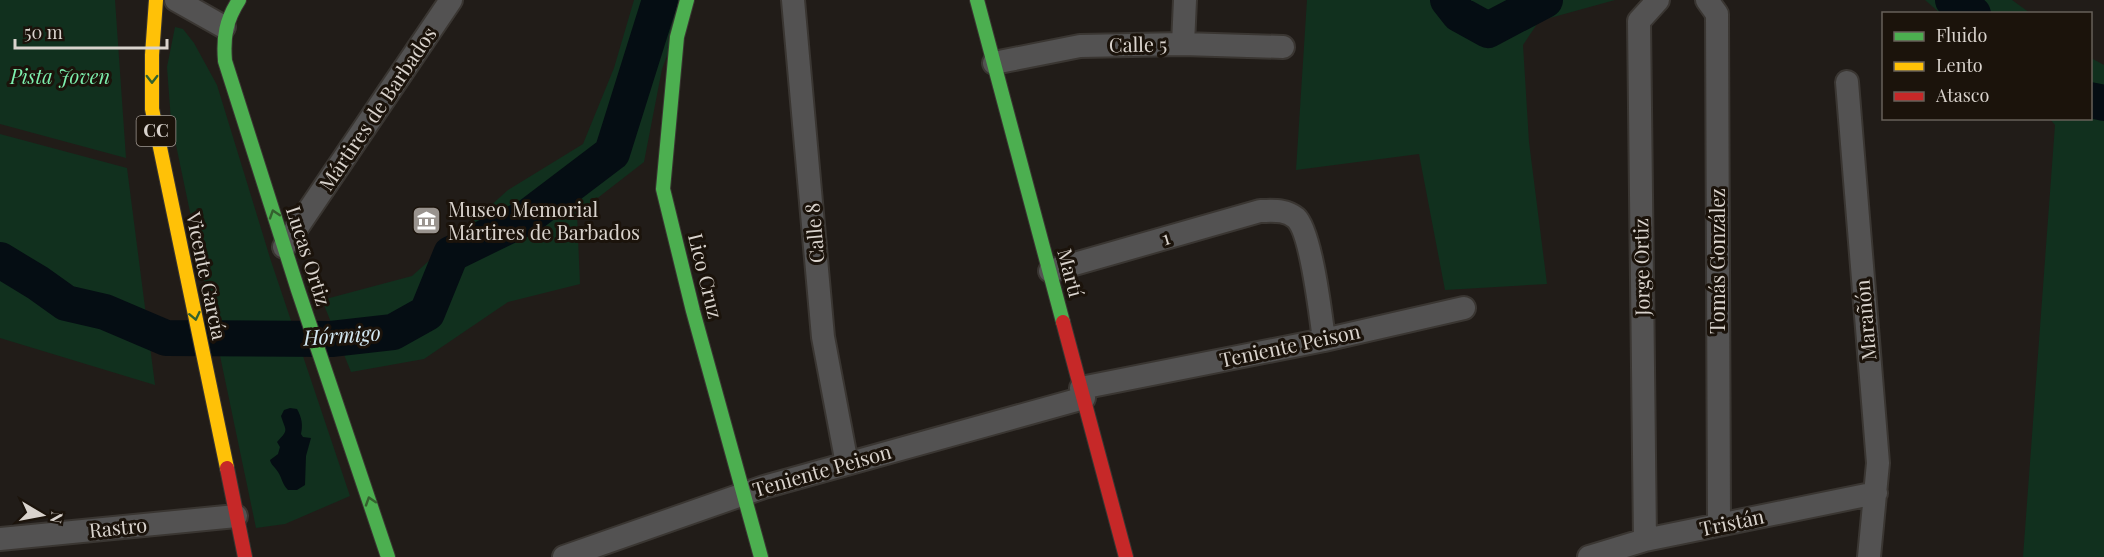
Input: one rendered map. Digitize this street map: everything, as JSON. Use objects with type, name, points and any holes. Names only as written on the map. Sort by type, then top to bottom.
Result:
[{"type":"main road","name":"Vicente García","points":[[156,0],[152,55],[152,109],[245,557]]},
{"type":"main road","name":"Lucas Ortiz","points":[[238,0],[224,27],[225,62],[298,290],[388,557]]},
{"type":"main road","name":"Lico Cruz","points":[[687,0],[677,37],[663,189],[693,311],[761,557]]},
{"type":"main road","name":"Martí","points":[[977,0],[1126,557]]},
{"type":"street","points":[[176,0],[224,27]]},
{"type":"street","name":"Mártires de Barbados","points":[[284,247],[451,0]]},
{"type":"street","name":"Calle 8","points":[[793,0],[824,337],[847,464]]},
{"type":"street","points":[[1184,44],[1185,0]]},
{"type":"street","name":"Jorge Ortiz","points":[[1645,540],[1640,21],[1658,0]]},
{"type":"street","name":"Tomás González","points":[[1707,0],[1717,14],[1719,525]]},
{"type":"street","name":"Calle 5","points":[[994,63],[1080,46],[1184,44],[1283,47]]},
{"type":"street","name":"Marañón","points":[[1847,82],[1878,464],[1869,557]]},
{"type":"street","name":"1","points":[[1050,271],[1260,211],[1284,211],[1297,219],[1305,238],[1315,274],[1324,340]]},
{"type":"street","name":"Teniente Peison","points":[[564,557],[743,494],[1082,393],[1464,308]]},
{"type":"street","name":"Tristán","points":[[1589,557],[1645,540],[1876,493]]},
{"type":"street","name":"Rastro","points":[[0,540],[236,516]]},
{"type":"green space","name":"Pista Joven","points":[[0,0],[115,0],[126,158],[0,124]]},
{"type":"green space","points":[[634,0],[688,0],[662,69],[644,162],[577,214],[580,284],[508,302],[424,359],[351,372],[322,300],[412,276],[508,190],[583,144],[614,68]]},
{"type":"green space","points":[[1307,0],[1615,0],[1539,21],[1523,45],[1529,142],[1547,284],[1445,290],[1419,154],[1296,170]]},
{"type":"green space","points":[[1925,0],[2012,0],[2029,12],[1939,12]]},
{"type":"green space","points":[[175,27],[183,29],[194,43],[217,85],[271,261],[350,496],[285,524],[256,528],[171,121],[167,67]]},
{"type":"green space","points":[[2092,59],[2104,65],[2104,557],[2023,557],[2055,125],[2051,120],[2092,120]]},
{"type":"green space","points":[[0,134],[127,168],[155,385],[0,338]]},
{"type":"shaded area","points":[[297,409],[299,412],[303,437],[311,438],[306,456],[305,485],[297,490],[288,490],[284,486],[270,460],[278,454],[280,447],[277,442],[285,432],[281,416],[284,410]]},
{"type":"waterway","name":"Hórmigo","points":[[0,260],[66,303],[105,312],[166,338],[331,339],[393,332],[427,313],[451,254],[529,216],[612,153],[660,0]]},
{"type":"waterway","name":"Hórmigo","points":[[1448,0],[1459,14],[1488,30],[1545,0]]},
{"type":"waterway","name":"Hórmigo","points":[[1953,0],[1970,12]]},
{"type":"waterway","name":"Hórmigo","points":[[2092,100],[2104,103]]},
{"type":"traffic: fast","points":[[239,0],[226,29],[225,61],[298,290],[388,557]]},
{"type":"traffic: fast","points":[[687,0],[677,37],[663,189],[693,311],[761,557]]},
{"type":"traffic: fast","points":[[977,0],[1063,322]]},
{"type":"traffic: slow","points":[[156,0],[152,55],[152,109],[227,468]]},
{"type":"traffic: jam","points":[[1063,322],[1126,557]]},
{"type":"traffic: jam","points":[[227,468],[245,557]]},
{"type":"place","name":"Museo Memorial Mártires de Barbados","points":[[427,221]]}]
